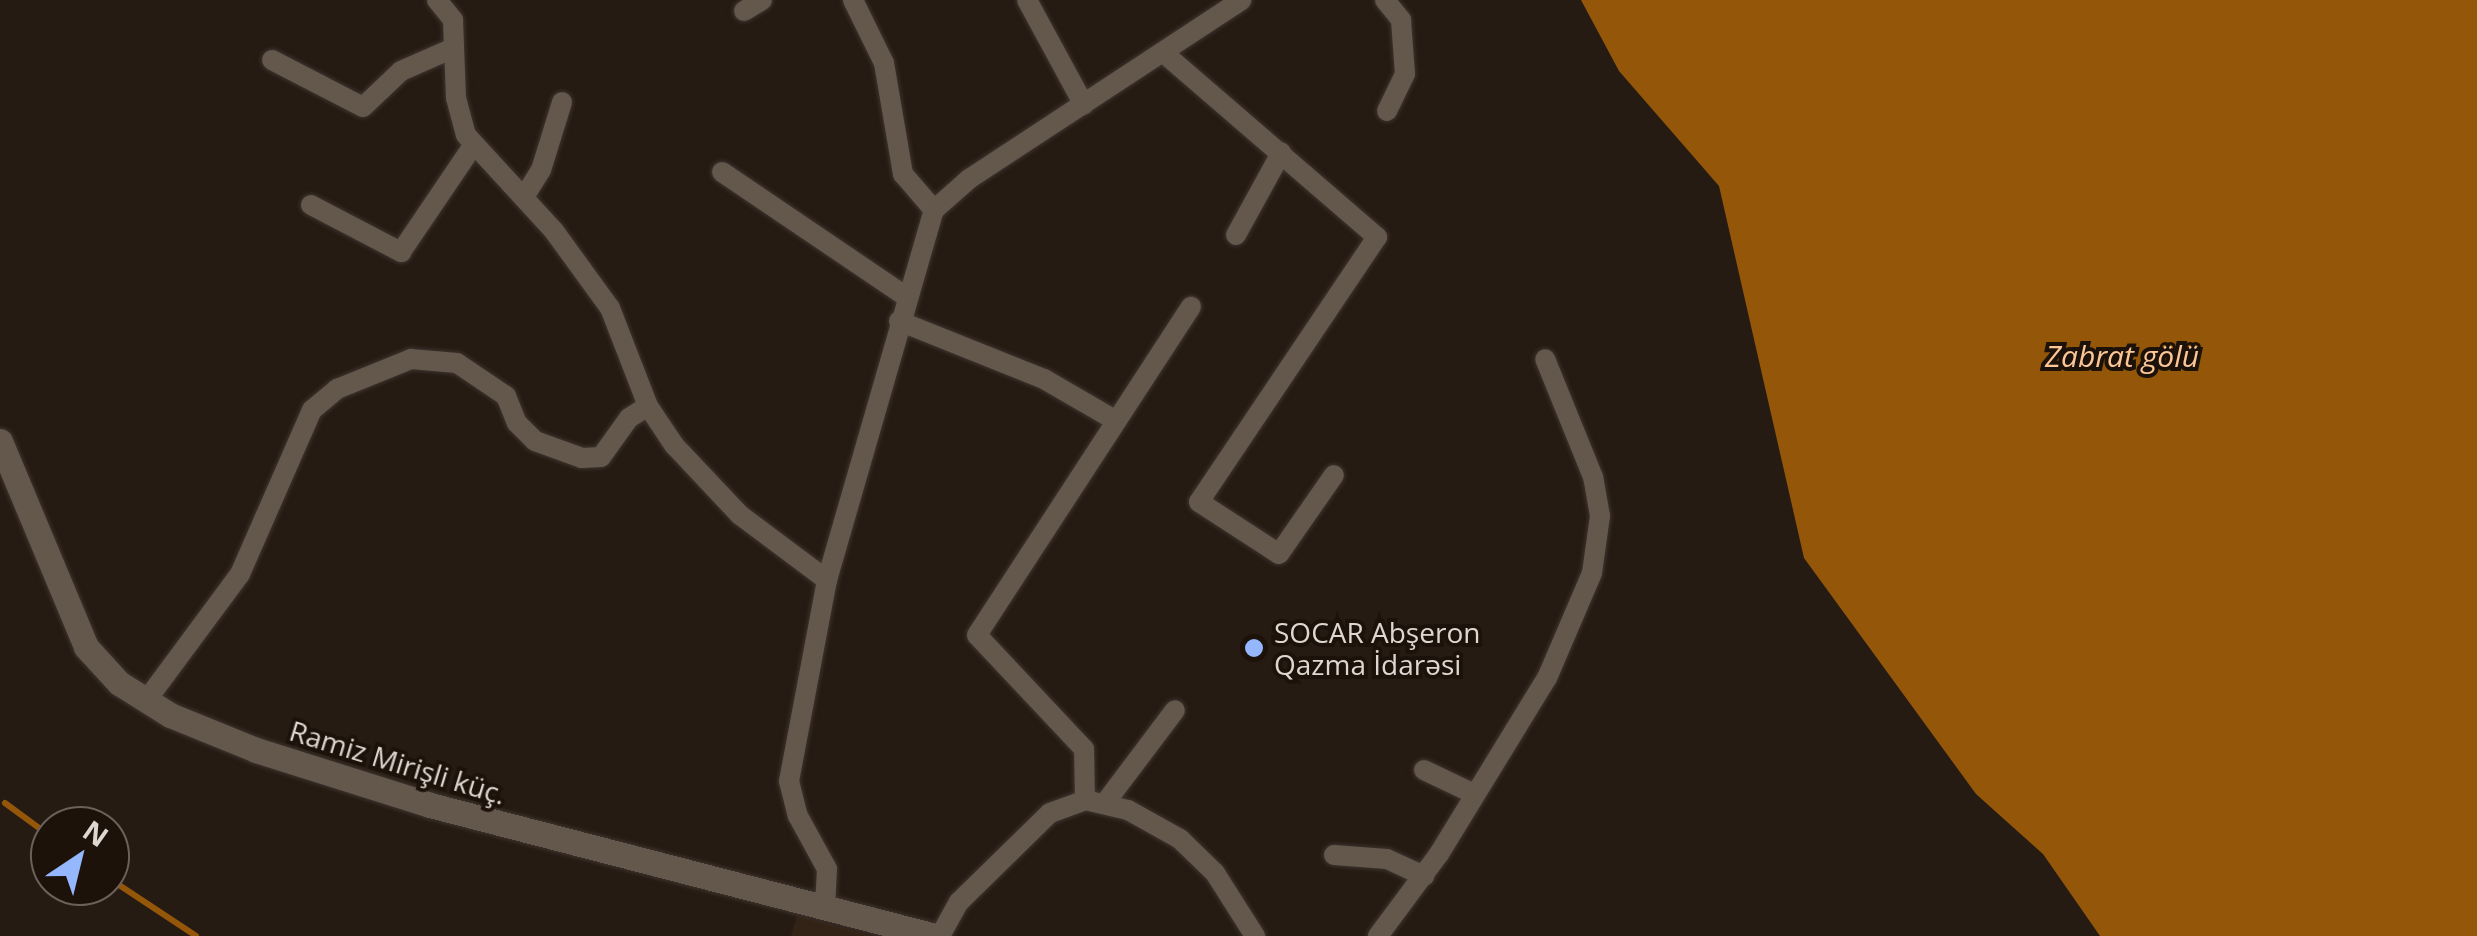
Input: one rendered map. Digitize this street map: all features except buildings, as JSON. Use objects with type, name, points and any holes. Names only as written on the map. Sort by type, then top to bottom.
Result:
[{"type":"street","points":[[437,0],[453,20],[451,49],[460,118],[474,144],[524,197],[610,308],[648,406],[705,482],[827,580]]},
{"type":"street","points":[[853,0],[884,63],[903,174],[934,210]]},
{"type":"street","points":[[1027,0],[1084,106]]},
{"type":"street","points":[[824,907],[827,869],[798,816],[789,781],[827,580],[905,296],[934,210],[969,179],[1166,56],[1242,0]]},
{"type":"street","points":[[1385,0],[1401,20],[1405,74],[1387,111]]},
{"type":"street","points":[[272,60],[363,107],[401,71],[451,49]]},
{"type":"street","points":[[1166,56],[1377,237],[1198,502],[1279,554],[1334,475]]},
{"type":"street","points":[[524,197],[541,170],[562,102]]},
{"type":"street","points":[[311,205],[401,252],[474,144]]},
{"type":"street","points":[[1236,235],[1281,153]]},
{"type":"street","points":[[722,172],[905,296]]},
{"type":"street","points":[[1095,801],[1084,749],[977,635],[1113,419],[1191,308]]},
{"type":"street","points":[[899,321],[1044,379],[1113,419]]},
{"type":"street","points":[[146,701],[240,574],[312,410],[337,388],[411,359],[457,364],[506,396],[517,422],[535,441],[582,458],[601,457],[628,418],[648,406]]},
{"type":"street","points":[[1378,936],[1424,876],[1568,637],[1598,541],[1593,477],[1544,359]]},
{"type":"street","name":"Ramiz Mirişli küç.","points":[[0,441],[70,620],[100,665],[146,701],[256,750],[430,805],[938,936]]},
{"type":"street","points":[[938,936],[959,902],[1050,813],[1095,801],[1175,710]]},
{"type":"street","points":[[1424,770],[1474,794]]},
{"type":"street","points":[[1095,801],[1180,839],[1215,872],[1255,936]]},
{"type":"street","points":[[1334,855],[1387,859],[1424,876]]},
{"type":"shaded area","points":[[797,915],[872,936],[791,936]]},
{"type":"water","name":"Zabrat gölü","points":[[1581,0],[2477,0],[2477,936],[2100,936],[2043,854],[1976,794],[1804,558],[1719,186],[1619,71]]},
{"type":"waterway","points":[[5,803],[30,821]]},
{"type":"waterway","points":[[130,892],[196,936]]},
{"type":"place","name":"SOCAR Abşeron Qazma İdarəsi","points":[[1254,648]]}]
